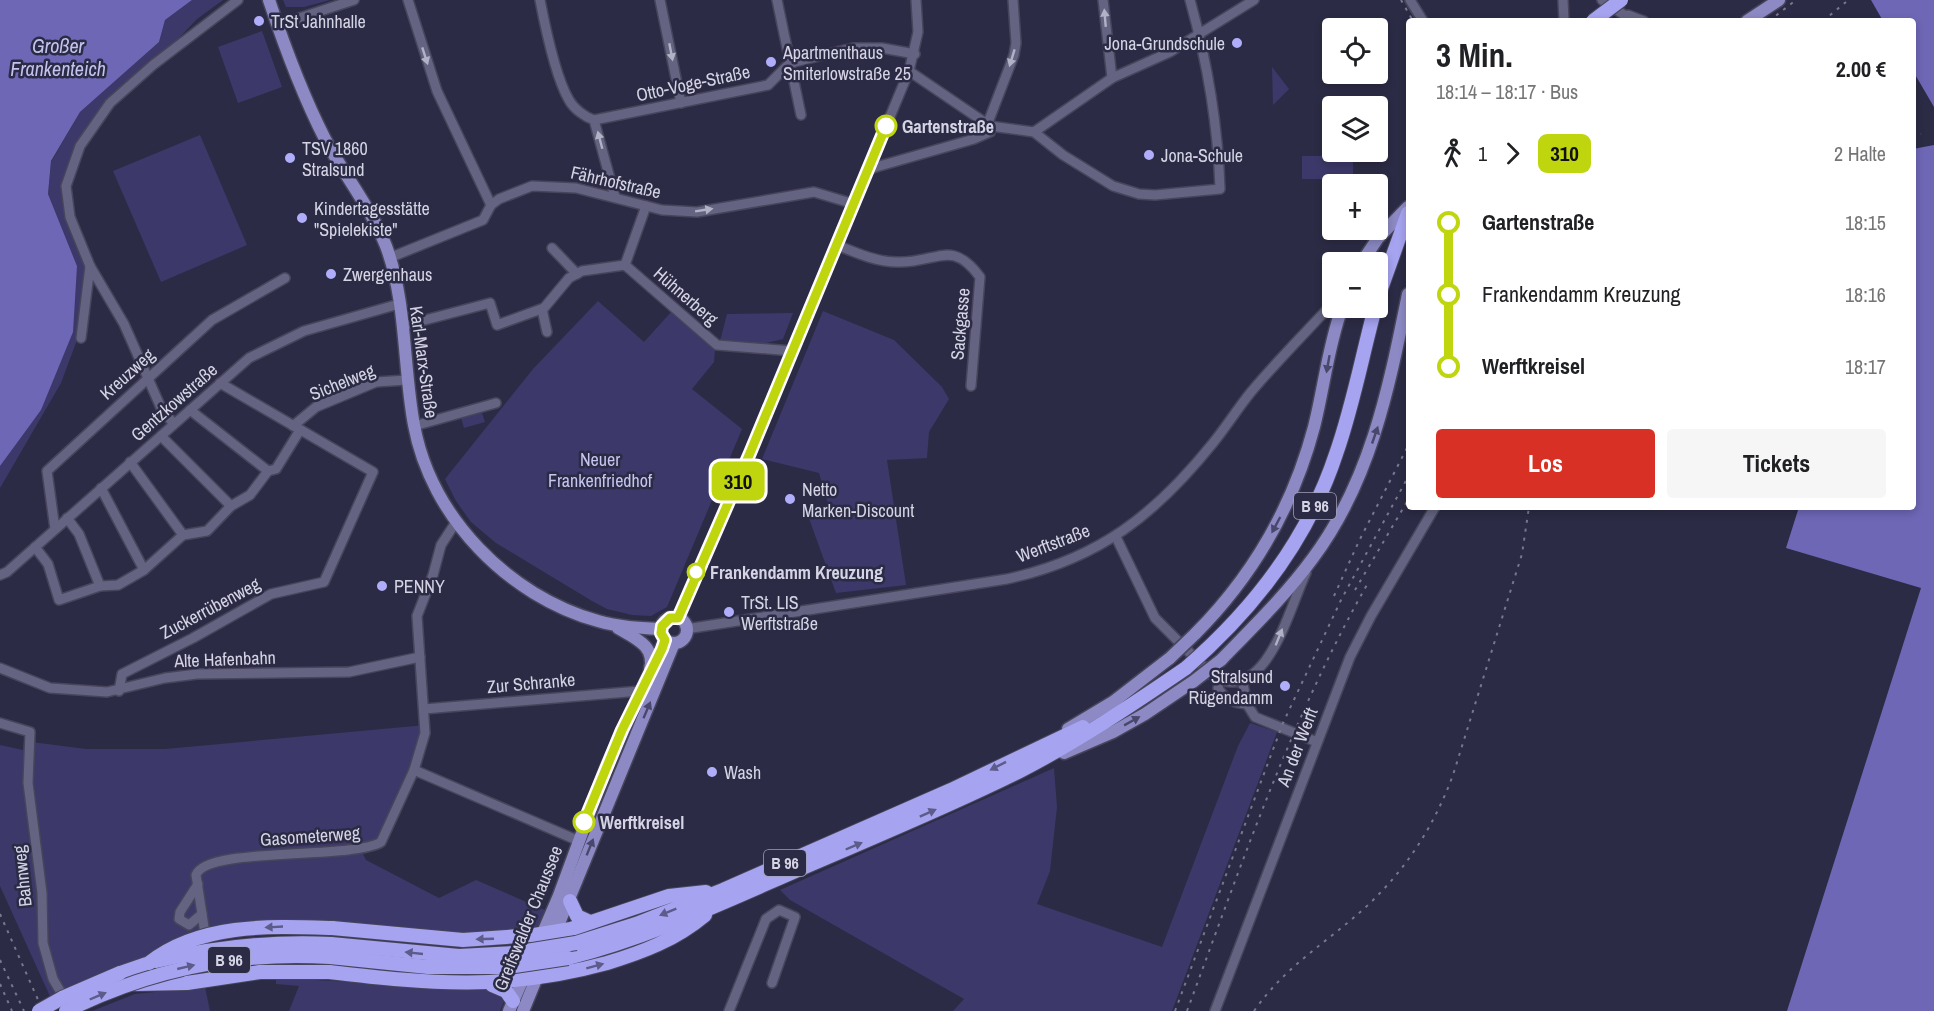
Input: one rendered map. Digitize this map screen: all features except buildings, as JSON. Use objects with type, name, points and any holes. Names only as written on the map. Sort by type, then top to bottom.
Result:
[{"type":"highway","points":[[1599,18],[1622,7]]},
{"type":"highway","points":[[1388,263],[1406,218]]},
{"type":"highway","name":"B 96","points":[[39,1011],[88,986],[148,963],[240,945],[276,943],[428,967],[508,967],[567,958],[625,942],[713,907],[1022,770],[1097,728],[1186,668],[1230,628],[1256,598],[1310,517],[1337,453],[1372,318]]},
{"type":"highway","name":"B 96","points":[[66,1011],[130,984],[181,968],[219,961],[330,951],[459,956],[514,953],[576,943],[636,924],[723,890],[951,790],[1046,743],[1137,702]]},
{"type":"highway","points":[[148,963],[177,945],[215,933],[269,927],[332,928],[463,940],[543,934],[558,932],[669,896],[723,890]]},
{"type":"highway","points":[[570,901],[577,916],[590,922]]},
{"type":"highway","points":[[130,984],[187,983],[260,972],[329,972],[432,983],[490,984],[523,980],[599,965],[669,941],[687,930],[713,907]]},
{"type":"highway","points":[[490,984],[506,990],[515,1008]]},
{"type":"main road","name":"Karl-Marx-Straße","points":[[269,0],[300,88],[330,147],[379,231],[389,258],[399,304],[414,426],[427,472],[456,522],[483,553],[524,586],[576,614],[612,625],[667,637]]},
{"type":"main road","points":[[1752,18],[1779,0]]},
{"type":"main road","points":[[1369,252],[1378,238],[1406,209]]},
{"type":"main road","points":[[1022,770],[1113,732],[1194,681],[1221,660],[1282,598],[1314,558],[1349,498],[1374,437],[1392,378],[1406,304]]},
{"type":"main road","points":[[1046,743],[1113,702],[1170,658],[1195,634],[1248,571],[1288,501],[1314,428],[1332,340],[1339,318]]},
{"type":"main road","points":[[678,618],[684,622],[686,629],[683,639],[667,637],[666,620],[678,618]]},
{"type":"main road","name":"Karl-Marx-Straße","points":[[612,625],[648,647],[652,660],[650,672]]},
{"type":"main road","name":"Greifswalder Chaussee","points":[[515,1008],[523,980],[543,934],[606,768],[667,637]]},
{"type":"main road","name":"Greifswalder Chaussee","points":[[515,1008],[537,978],[558,932],[618,777],[667,637]]},
{"type":"street","points":[[174,424],[162,410],[124,324],[90,266],[70,217],[66,186],[80,146],[110,104],[153,65],[238,0]]},
{"type":"street","points":[[278,25],[354,0]]},
{"type":"street","points":[[408,0],[436,91],[491,206]]},
{"type":"street","points":[[540,0],[545,29],[569,101],[586,118],[594,120],[615,197]]},
{"type":"street","points":[[660,0],[681,103]]},
{"type":"street","points":[[777,0],[801,115]]},
{"type":"street","points":[[678,618],[909,70],[915,54],[918,32],[916,0]]},
{"type":"street","points":[[869,169],[974,140],[990,132],[989,120],[1014,55],[1016,43],[1013,0]]},
{"type":"street","points":[[1103,0],[1112,78]]},
{"type":"street","points":[[909,70],[990,126],[1034,132],[1096,177],[1120,189],[1155,195],[1220,189],[1200,35],[1191,0]]},
{"type":"street","points":[[1034,132],[1112,78],[1152,62],[1200,35],[1254,0]]},
{"type":"street","points":[[1410,0],[1421,18]]},
{"type":"street","points":[[1563,0],[1564,18]]},
{"type":"street","points":[[1602,0],[1622,7],[1639,18]]},
{"type":"street","points":[[790,63],[853,48],[882,48],[915,54]]},
{"type":"street","name":"Otto-Voge-Straße","points":[[594,120],[768,85],[790,63]]},
{"type":"street","name":"Fährhofstraße","points":[[389,258],[483,220],[491,206],[512,193],[532,186],[576,188],[677,212],[697,212],[814,192],[854,204]]},
{"type":"street","points":[[402,326],[490,303],[497,325],[542,309],[569,278],[577,274],[625,265],[646,206]]},
{"type":"street","name":"Sackgasse","points":[[837,245],[884,261],[915,261],[948,254],[968,261],[980,277],[972,386]]},
{"type":"street","points":[[552,248],[577,274]]},
{"type":"street","name":"Hühnerberg","points":[[625,265],[717,345],[792,351]]},
{"type":"street","points":[[81,338],[90,266]]},
{"type":"street","name":"Kreuzweg","points":[[55,529],[46,471],[212,320],[285,278]]},
{"type":"street","name":"Gentzkowstraße","points":[[0,575],[35,547],[249,358],[284,339],[399,304]]},
{"type":"street","points":[[542,309],[547,332]]},
{"type":"street","name":"Werftstraße","points":[[686,629],[1027,574],[1058,565],[1116,537],[1158,503],[1201,457],[1251,392],[1322,315]]},
{"type":"street","name":"Sichelweg","points":[[268,471],[276,470],[296,428],[316,407],[375,382],[407,380]]},
{"type":"street","points":[[220,383],[296,428]]},
{"type":"street","points":[[414,426],[496,403]]},
{"type":"street","points":[[35,547],[48,564],[59,600],[100,586],[118,585],[144,570],[183,535],[207,531],[231,506],[250,495],[268,471],[190,410]]},
{"type":"street","name":"Zuckerrübenweg","points":[[118,691],[122,674],[132,667],[193,638],[271,594],[324,582],[373,472],[296,428]]},
{"type":"street","points":[[160,436],[231,506]]},
{"type":"street","points":[[130,462],[183,535]]},
{"type":"street","points":[[101,488],[144,570]]},
{"type":"street","name":"An der Werft","points":[[1215,1011],[1350,657],[1371,616],[1433,510]]},
{"type":"street","points":[[67,518],[79,534],[100,586]]},
{"type":"street","name":"Gasometerweg","points":[[198,884],[199,868],[207,864],[255,856],[372,847],[381,842],[414,770],[425,733],[417,616],[433,575],[441,545],[456,522]]},
{"type":"street","points":[[1116,537],[1155,618],[1194,658],[1220,680],[1227,682],[1242,679],[1259,669],[1273,651],[1294,598],[1314,558]]},
{"type":"street","name":"Alte Hafenbahn","points":[[0,668],[50,688],[118,691],[165,678],[197,674],[349,672],[420,657]]},
{"type":"street","points":[[1242,679],[1253,715],[1264,722],[1317,742]]},
{"type":"street","points":[[1220,680],[1218,688],[1223,696],[1235,703],[1248,704]]},
{"type":"street","name":"Zur Schranke","points":[[424,709],[640,691]]},
{"type":"street","name":"Bahnweg","points":[[0,723],[30,732],[28,783],[42,893],[43,943],[53,979],[71,1011]]},
{"type":"street","points":[[414,770],[579,841]]},
{"type":"street","points":[[198,884],[180,912],[179,918],[183,923],[189,925],[202,914]]},
{"type":"street","points":[[198,884],[215,984]]},
{"type":"street","points":[[729,1011],[766,919],[779,910],[795,917],[772,983]]},
{"type":"green space","points":[[192,0],[223,0],[197,19],[153,65],[110,103],[70,170],[70,217],[90,266],[80,332],[61,383],[0,488],[0,466],[3,459],[41,410],[77,266],[48,194],[51,162],[80,112],[159,42],[165,20]]},
{"type":"green space","points":[[283,0],[330,0],[304,7],[286,7]]},
{"type":"green space","points":[[262,31],[282,87],[238,103],[218,47]]},
{"type":"green space","points":[[1272,67],[1289,89],[1273,105]]},
{"type":"green space","points":[[200,135],[247,245],[161,282],[113,171]]},
{"type":"green space","points":[[1302,156],[1322,156],[1322,162],[1353,162],[1353,174],[1322,174],[1322,179],[1302,179]]},
{"type":"green space","name":"Neuer Frankenfriedhof","points":[[598,301],[644,342],[672,311],[715,349],[714,362],[692,389],[742,429],[667,607],[651,616],[632,615],[607,609],[496,543],[471,522],[456,501],[445,479],[533,369]]},
{"type":"green space","points":[[823,311],[894,340],[942,387],[949,399],[929,432],[927,458],[887,460],[906,585],[836,593],[807,513],[828,504],[819,473],[762,459]]},
{"type":"green space","points":[[793,313],[783,339],[753,346],[720,341],[727,314]]},
{"type":"green space","points":[[482,413],[485,422],[464,428],[461,418]]},
{"type":"green space","points":[[1250,723],[1277,732],[1172,1011],[953,1011],[964,999],[790,900],[780,890],[1054,768],[1057,807],[1050,871],[1037,904],[1162,947],[1238,746]]},
{"type":"green space","points":[[426,725],[425,733],[381,842],[361,850],[366,860],[439,898],[476,880],[552,913],[534,935],[232,931],[53,1003],[0,886],[0,745],[23,750],[24,741],[86,749],[165,749]]},
{"type":"green space","points":[[276,978],[494,989],[505,999],[500,1011],[289,1011],[299,986],[276,984]]},
{"type":"green space","points":[[205,987],[210,1011],[92,1011],[135,994]]},
{"type":"water","name":"Großer Frankenteich","points":[[0,0],[192,0],[165,20],[159,42],[80,112],[51,161],[48,194],[77,266],[73,332],[41,410],[0,466]]},
{"type":"water","points":[[1871,0],[1934,0],[1934,107],[1916,76],[1916,18],[1881,18]]},
{"type":"water","points":[[1934,145],[1934,1011],[1787,1011],[1921,588],[1786,548],[1798,510],[1916,510],[1916,148]]},
{"type":"railway","points":[[1401,0],[1411,18]]},
{"type":"railway","points":[[1773,18],[1796,0]]},
{"type":"railway","points":[[1827,18],[1846,2]]},
{"type":"railway","points":[[1916,135],[1921,134]]},
{"type":"railway","points":[[1334,596],[1359,541],[1406,450]]},
{"type":"railway","points":[[1175,1011],[1283,723],[1341,600],[1406,481]]},
{"type":"railway","points":[[1355,590],[1406,503]]},
{"type":"railway","points":[[1254,1011],[1280,980],[1353,919],[1382,891],[1407,861],[1428,829],[1453,775],[1522,554],[1529,510]]},
{"type":"railway","points":[[1187,1011],[1248,847],[1291,740],[1340,634],[1368,583]]},
{"type":"railway","points":[[0,914],[43,1011]]},
{"type":"railway","points":[[0,960],[24,1011]]},
{"type":"railway","points":[[0,984],[12,1011]]},
{"type":"bus line","name":"310","points":[[584,822],[622,730],[662,649],[665,640],[661,633],[662,626],[670,618],[678,618],[697,569],[750,453],[886,126]]},
{"type":"place","name":"TrSt Jahnhalle","points":[[259,21]]},
{"type":"place","name":"Jona-Grundschule","points":[[1237,43]]},
{"type":"place","name":"Apartmenthaus Smiterlowstraße 25","points":[[771,62]]},
{"type":"place","name":"Gartenstraße","points":[[886,126]]},
{"type":"place","name":"Jona-Schule","points":[[1149,155]]},
{"type":"place","name":"TSV 1860 Stralsund","points":[[290,158]]},
{"type":"place","name":"Kindertagesstätte \"Spielekiste\"","points":[[302,218]]},
{"type":"place","name":"Zwergenhaus","points":[[331,274]]},
{"type":"place","name":"Netto Marken-Discount","points":[[790,499]]},
{"type":"place","name":"Frankendamm Kreuzung","points":[[696,572]]},
{"type":"place","name":"PENNY","points":[[382,586]]},
{"type":"place","name":"TrSt. LIS Werftstraße","points":[[729,612]]},
{"type":"place","name":"Stralsund Rügendamm","points":[[1285,686]]},
{"type":"place","name":"Wash","points":[[712,772]]},
{"type":"place","name":"Werftkreisel","points":[[584,822]]}]
